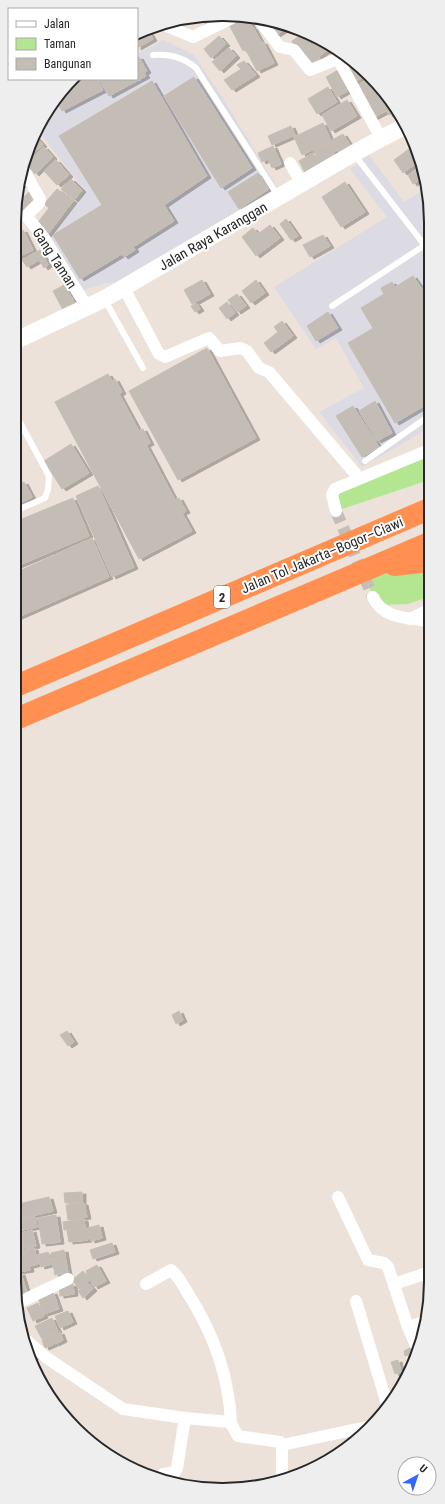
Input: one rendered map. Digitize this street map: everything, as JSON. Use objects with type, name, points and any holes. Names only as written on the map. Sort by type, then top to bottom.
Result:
[{"type":"highway","name":"Jalan Tol Jakarta–Bogor–Ciawi","points":[[21,684],[424,511]]},
{"type":"highway","name":"2","points":[[21,717],[424,545]]},
{"type":"highway","points":[[368,568],[424,561]]},
{"type":"street","points":[[171,28],[193,37],[226,21]]},
{"type":"street","points":[[263,25],[280,48],[294,50],[310,70],[338,59],[381,138]]},
{"type":"street","name":"Jalan Raya Karanggan","points":[[21,338],[124,288],[354,153],[400,128]]},
{"type":"street","points":[[290,163],[302,184]]},
{"type":"street","name":"Gang Taman","points":[[27,176],[40,199],[39,203],[27,215],[28,218],[44,238],[87,307]]},
{"type":"street","points":[[124,288],[159,354],[165,357],[209,338],[220,352],[241,348],[247,351],[259,368],[269,372],[359,478]]},
{"type":"street","points":[[336,511],[333,492],[359,478],[424,452]]},
{"type":"street","points":[[373,596],[377,605],[385,611],[403,619],[424,621]]},
{"type":"street","points":[[410,619],[424,612]]},
{"type":"street","points":[[338,1197],[368,1260],[387,1265],[414,1342]]},
{"type":"street","points":[[146,1284],[171,1270],[198,1308],[212,1334],[221,1359],[230,1403],[231,1423],[235,1434],[238,1436],[280,1442],[282,1445],[360,1428]]},
{"type":"street","points":[[394,1284],[424,1274]]},
{"type":"street","points":[[22,1301],[68,1278]]},
{"type":"street","points":[[356,1301],[386,1399]]},
{"type":"street","points":[[408,1327],[419,1323]]},
{"type":"street","points":[[32,1345],[47,1358],[123,1409],[231,1423]]},
{"type":"street","points":[[164,1474],[175,1472],[178,1468],[185,1418]]},
{"type":"street","points":[[282,1445],[282,1474]]},
{"type":"lane","points":[[153,56],[174,56],[183,59],[196,68],[279,197]]},
{"type":"lane","points":[[354,153],[424,244]]},
{"type":"lane","points":[[332,306],[424,246]]},
{"type":"lane","points":[[104,299],[143,368]]},
{"type":"lane","points":[[365,461],[424,420]]},
{"type":"lane","points":[[21,424],[49,476],[48,489],[45,498],[21,508]]},
{"type":"shaded area","points":[[163,40],[194,55],[224,100],[277,187],[235,212],[203,234],[116,283],[106,283],[84,290],[48,238],[85,191],[41,135],[55,111],[80,80],[138,80],[138,53]]},
{"type":"shaded area","points":[[369,155],[404,202],[421,191],[424,209],[424,431],[362,467],[319,412],[364,388],[336,338],[316,349],[274,287],[387,217],[350,169]]},
{"type":"green space","points":[[424,452],[424,482],[336,511],[333,492]]},
{"type":"green space","points":[[424,545],[424,598],[408,604],[377,605],[362,571]]},
{"type":"building","points":[[217,21],[207,28],[204,22]]},
{"type":"building","points":[[227,21],[250,23],[252,27],[235,36]]},
{"type":"building","points":[[267,26],[283,31],[273,37],[266,27]]},
{"type":"building","points":[[253,27],[261,42],[243,51],[235,36]]},
{"type":"building","points":[[150,34],[153,39],[138,47],[138,40]]},
{"type":"building","points":[[219,36],[226,44],[211,58],[204,49]]},
{"type":"building","points":[[300,36],[308,40],[322,62],[310,70],[292,41]]},
{"type":"building","points":[[263,42],[274,63],[257,71],[246,50]]},
{"type":"building","points":[[314,43],[327,51],[319,56],[312,44]]},
{"type":"building","points":[[229,48],[236,56],[220,71],[212,62]]},
{"type":"building","points":[[138,58],[147,71],[144,73],[146,76],[109,96],[100,80],[138,80]]},
{"type":"building","points":[[244,61],[256,75],[232,90],[224,80],[241,69],[237,65]]},
{"type":"building","points":[[347,65],[362,78],[353,83],[343,67]]},
{"type":"building","points":[[340,69],[351,89],[337,97],[326,77]]},
{"type":"building","points":[[194,77],[252,168],[221,188],[164,96]]},
{"type":"building","points":[[80,80],[98,80],[103,90],[62,111],[59,106]]},
{"type":"building","points":[[152,81],[207,176],[164,205],[174,221],[133,247],[135,250],[124,257],[122,254],[80,279],[53,235],[102,205],[59,136]]},
{"type":"building","points":[[365,81],[374,90],[360,97],[354,87]]},
{"type":"building","points":[[328,87],[337,102],[317,114],[308,99]]},
{"type":"building","points":[[375,91],[386,111],[373,118],[362,98]]},
{"type":"building","points":[[380,97],[392,114],[389,115]]},
{"type":"building","points":[[347,100],[357,116],[331,131],[322,115]]},
{"type":"building","points":[[323,123],[331,141],[302,155],[294,137]]},
{"type":"building","points":[[291,126],[295,135],[272,145],[268,136]]},
{"type":"building","points":[[343,134],[350,145],[338,152],[332,140]]},
{"type":"building","points":[[39,140],[43,145],[34,152]]},
{"type":"building","points":[[332,142],[336,149],[331,160],[322,165],[314,151]]},
{"type":"building","points":[[273,146],[281,164],[272,168],[268,159],[262,162],[258,153]]},
{"type":"building","points":[[44,147],[53,157],[35,174],[29,167],[32,158]]},
{"type":"building","points":[[409,149],[415,164],[403,173],[394,160]]},
{"type":"building","points":[[313,153],[320,165],[305,173],[299,161]]},
{"type":"building","points":[[56,160],[69,175],[57,185],[44,171]]},
{"type":"building","points":[[417,170],[419,180],[413,184],[408,175]]},
{"type":"building","points":[[258,173],[269,189],[239,209],[228,192]]},
{"type":"building","points":[[71,179],[82,190],[74,200],[61,189]]},
{"type":"building","points":[[345,182],[365,212],[341,227],[322,197]]},
{"type":"building","points":[[57,189],[73,201],[47,235],[35,226],[49,208],[44,204]]},
{"type":"building","points":[[29,192],[38,201],[24,214],[21,211],[23,198]]},
{"type":"building","points":[[286,219],[298,236],[291,240],[280,224]]},
{"type":"building","points":[[270,225],[280,238],[256,256],[242,237],[253,228],[258,234]]},
{"type":"building","points":[[23,230],[33,250],[21,256],[21,231]]},
{"type":"building","points":[[323,235],[330,246],[310,257],[303,245]]},
{"type":"building","points":[[40,250],[48,265],[44,268],[39,260],[27,267],[22,260]]},
{"type":"building","points":[[413,276],[424,292],[424,296],[373,328],[361,308],[384,294],[381,288],[392,282],[395,287]]},
{"type":"building","points":[[202,280],[210,294],[192,304],[184,290]]},
{"type":"building","points":[[256,280],[265,293],[251,303],[242,291]]},
{"type":"building","points":[[64,285],[75,303],[63,310],[53,291]]},
{"type":"building","points":[[237,294],[246,306],[237,312],[228,300]]},
{"type":"building","points":[[424,298],[424,355],[399,313]]},
{"type":"building","points":[[227,302],[235,313],[227,319],[219,308]]},
{"type":"building","points":[[196,303],[200,309],[195,312],[191,306]]},
{"type":"building","points":[[328,312],[338,328],[316,341],[307,326]]},
{"type":"building","points":[[399,313],[424,355],[424,406],[395,423],[348,343]]},
{"type":"building","points":[[282,321],[293,336],[271,352],[264,343],[278,332],[274,327]]},
{"type":"building","points":[[207,348],[256,438],[178,480],[129,391]]},
{"type":"building","points":[[108,374],[112,381],[115,379],[122,392],[119,394],[139,431],[143,429],[150,443],[146,445],[175,500],[179,498],[186,511],[182,513],[192,531],[139,559],[55,402]]},
{"type":"building","points":[[375,401],[392,433],[377,441],[359,411]]},
{"type":"building","points":[[353,406],[379,447],[362,457],[336,416]]},
{"type":"building","points":[[71,444],[89,473],[62,489],[44,461]]},
{"type":"building","points":[[24,482],[32,497],[21,503],[21,484]]},
{"type":"building","points":[[98,486],[134,567],[112,577],[76,496]]},
{"type":"building","points":[[73,498],[89,536],[21,564],[21,519]]},
{"type":"building","points":[[92,538],[109,577],[21,616],[21,570]]},
{"type":"building","points":[[179,1011],[183,1020],[176,1024],[172,1015]]},
{"type":"building","points":[[67,1031],[74,1042],[68,1046],[60,1035]]},
{"type":"building","points":[[82,1192],[82,1202],[65,1203],[64,1193]]},
{"type":"building","points":[[49,1197],[53,1211],[21,1218],[21,1203]]},
{"type":"building","points":[[84,1203],[87,1217],[68,1220],[66,1205]]},
{"type":"building","points":[[56,1215],[60,1242],[42,1244],[38,1218]]},
{"type":"building","points":[[35,1217],[37,1227],[21,1230],[21,1219]]},
{"type":"building","points":[[84,1219],[85,1228],[64,1230],[63,1222]]},
{"type":"building","points":[[99,1225],[102,1238],[91,1241],[88,1228]]},
{"type":"building","points":[[87,1228],[88,1240],[69,1242],[67,1231]]},
{"type":"building","points":[[32,1230],[36,1246],[25,1248],[22,1233]]},
{"type":"building","points":[[21,1237],[24,1250],[21,1251]]},
{"type":"building","points":[[112,1243],[115,1252],[93,1259],[90,1250]]},
{"type":"building","points":[[34,1248],[38,1264],[30,1266],[26,1250]]},
{"type":"building","points":[[64,1250],[68,1273],[55,1275],[51,1253]]},
{"type":"building","points":[[26,1251],[30,1270],[21,1271],[21,1252]]},
{"type":"building","points":[[48,1252],[52,1264],[41,1267],[37,1255]]},
{"type":"building","points":[[97,1265],[106,1281],[94,1287],[86,1271]]},
{"type":"building","points":[[83,1271],[90,1280],[79,1289],[72,1280]]},
{"type":"building","points":[[21,1273],[27,1293],[21,1295]]},
{"type":"building","points":[[88,1283],[93,1289],[83,1298],[78,1291]]},
{"type":"building","points":[[73,1284],[74,1294],[60,1296],[59,1286]]},
{"type":"building","points":[[53,1292],[59,1309],[44,1314],[38,1298]]},
{"type":"building","points":[[38,1303],[44,1316],[33,1321],[27,1308]]},
{"type":"building","points":[[68,1311],[73,1322],[60,1328],[55,1316]]},
{"type":"building","points":[[52,1318],[58,1331],[42,1339],[35,1326]]},
{"type":"building","points":[[60,1332],[63,1340],[55,1344],[51,1336]]},
{"type":"building","points":[[50,1336],[54,1344],[45,1348],[42,1340]]},
{"type":"building","points":[[412,1347],[410,1354],[405,1356],[404,1351]]},
{"type":"building","points":[[33,1348],[38,1353],[35,1356]]},
{"type":"building","points":[[398,1360],[401,1372],[395,1374],[391,1362]]},
{"type":"tunnel","points":[[336,511],[373,597]]}]
